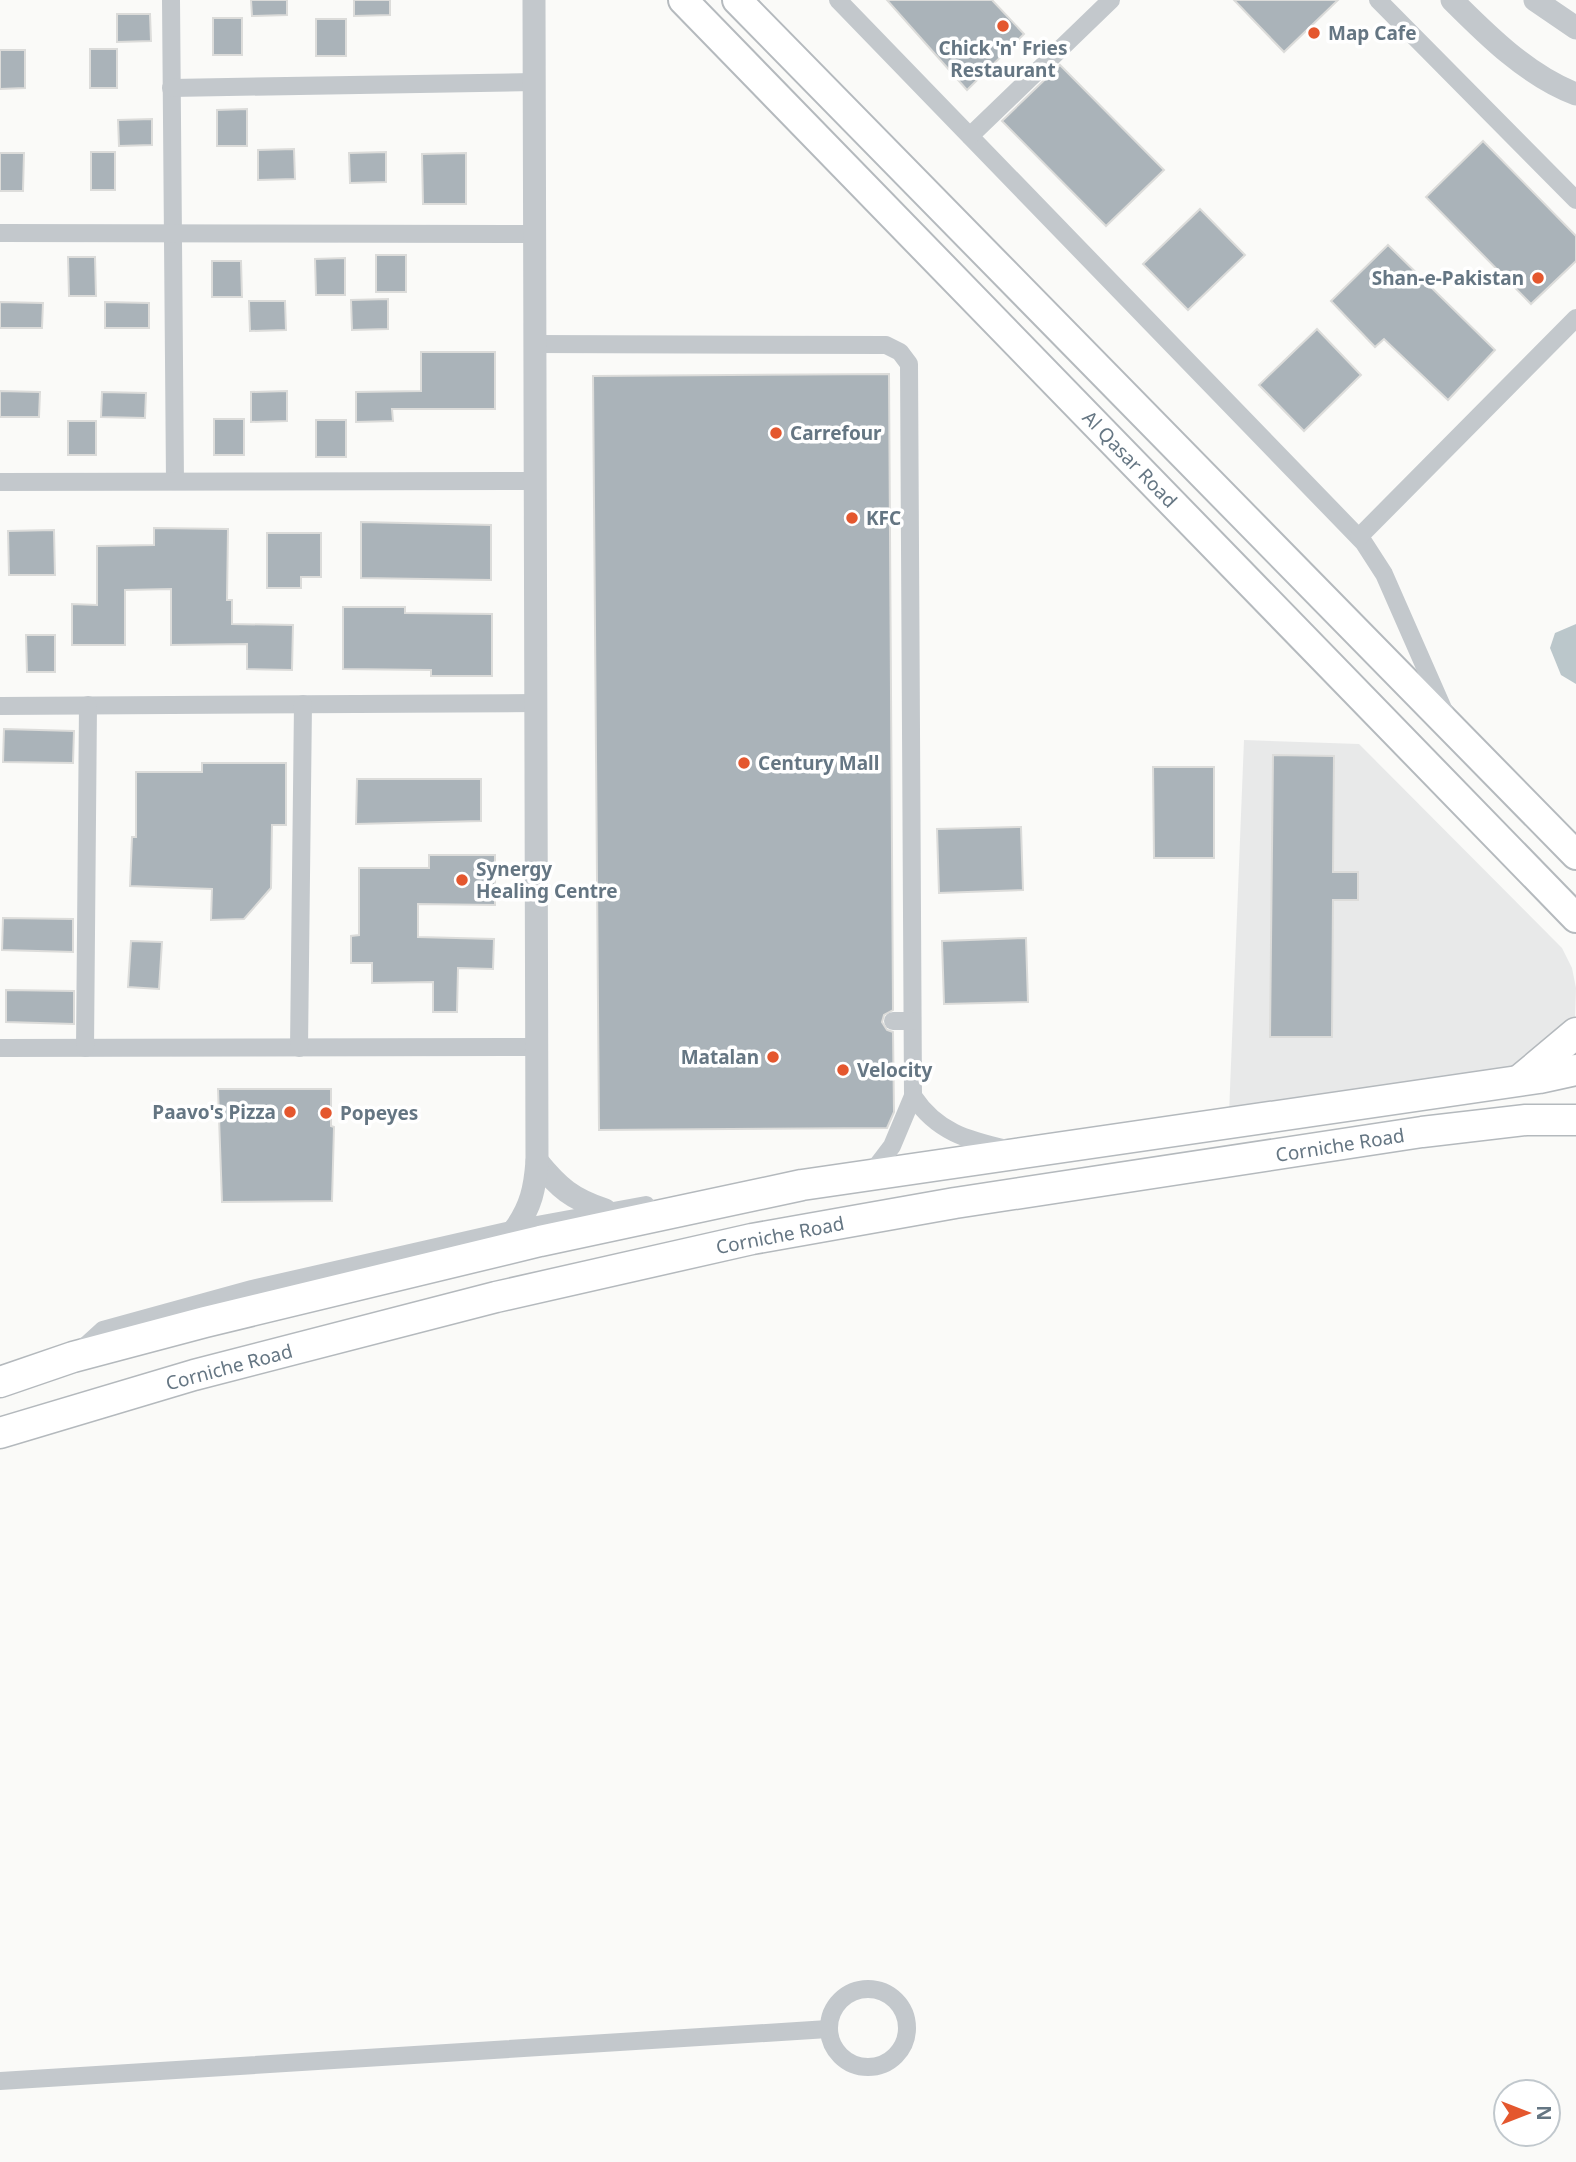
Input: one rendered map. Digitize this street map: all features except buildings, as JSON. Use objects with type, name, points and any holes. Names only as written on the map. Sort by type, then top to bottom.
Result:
[{"type":"highway","points":[[1518,1081],[1576,1033]]},
{"type":"highway","name":"Corniche Road","points":[[0,1382],[73,1357],[540,1241],[802,1185],[1518,1081],[1576,1070]]},
{"type":"highway","name":"Corniche Road","points":[[0,1433],[194,1375],[457,1307],[752,1239],[956,1203],[1422,1132],[1526,1120],[1576,1120]]},
{"type":"main road","name":"Al Qasar Road","points":[[684,0],[1576,918]]},
{"type":"main road","points":[[737,0],[1450,723],[1576,855]]},
{"type":"street","points":[[171,0],[175,481]]},
{"type":"street","points":[[515,1229],[529,1210],[535,1189],[537,1161],[534,0]]},
{"type":"street","points":[[838,0],[1359,537],[1384,574],[1450,723]]},
{"type":"street","points":[[970,136],[1111,0]]},
{"type":"street","points":[[1378,0],[1576,200]]},
{"type":"street","points":[[1452,0],[1526,66],[1576,94]]},
{"type":"street","points":[[1535,0],[1576,28]]},
{"type":"street","points":[[172,88],[533,82]]},
{"type":"street","points":[[0,233],[534,234]]},
{"type":"street","points":[[1359,537],[1576,318]]},
{"type":"street","points":[[534,344],[886,345],[900,352],[909,364],[913,1096],[892,1146],[870,1175]]},
{"type":"street","points":[[0,482],[534,481]]},
{"type":"street","points":[[0,706],[535,703]]},
{"type":"street","points":[[299,1048],[303,704]]},
{"type":"street","points":[[85,1048],[88,705]]},
{"type":"street","points":[[893,1021],[912,1021]]},
{"type":"street","points":[[0,1048],[537,1047]]},
{"type":"street","points":[[913,1096],[928,1117],[949,1132],[1021,1152]]},
{"type":"street","points":[[537,1161],[555,1183],[575,1200],[604,1210]]},
{"type":"street","points":[[73,1357],[103,1330],[252,1289],[604,1210],[802,1185]]},
{"type":"street","points":[[868,1989],[885,1992],[898,2002],[906,2017],[907,2034],[902,2050],[890,2062],[866,2067],[842,2059],[832,2045],[828,2029],[831,2014],[840,2000],[853,1992],[868,1989]]},
{"type":"street","points":[[0,2081],[828,2029]]},
{"type":"shaded area","points":[[1576,624],[1576,684],[1561,675],[1550,648],[1555,633]]},
{"type":"shaded area","points":[[1244,740],[1359,744],[1562,948],[1572,968],[1576,988],[1575,1017],[1567,1035],[1522,1067],[1229,1114]]},
{"type":"place","name":"Chick 'n' Fries Restaurant","points":[[1003,26]]},
{"type":"place","name":"Map Cafe","points":[[1314,33]]},
{"type":"place","name":"Shan-e-Pakistan","points":[[1538,278]]},
{"type":"place","name":"Carrefour","points":[[776,433]]},
{"type":"place","name":"KFC","points":[[852,518]]},
{"type":"place","name":"Century Mall","points":[[744,763]]},
{"type":"place","name":"Synergy Healing Centre","points":[[462,880]]},
{"type":"place","name":"Matalan","points":[[773,1057]]},
{"type":"place","name":"Velocity","points":[[843,1070]]},
{"type":"place","name":"Paavo's Pizza","points":[[290,1112]]},
{"type":"place","name":"Popeyes","points":[[326,1113]]}]
